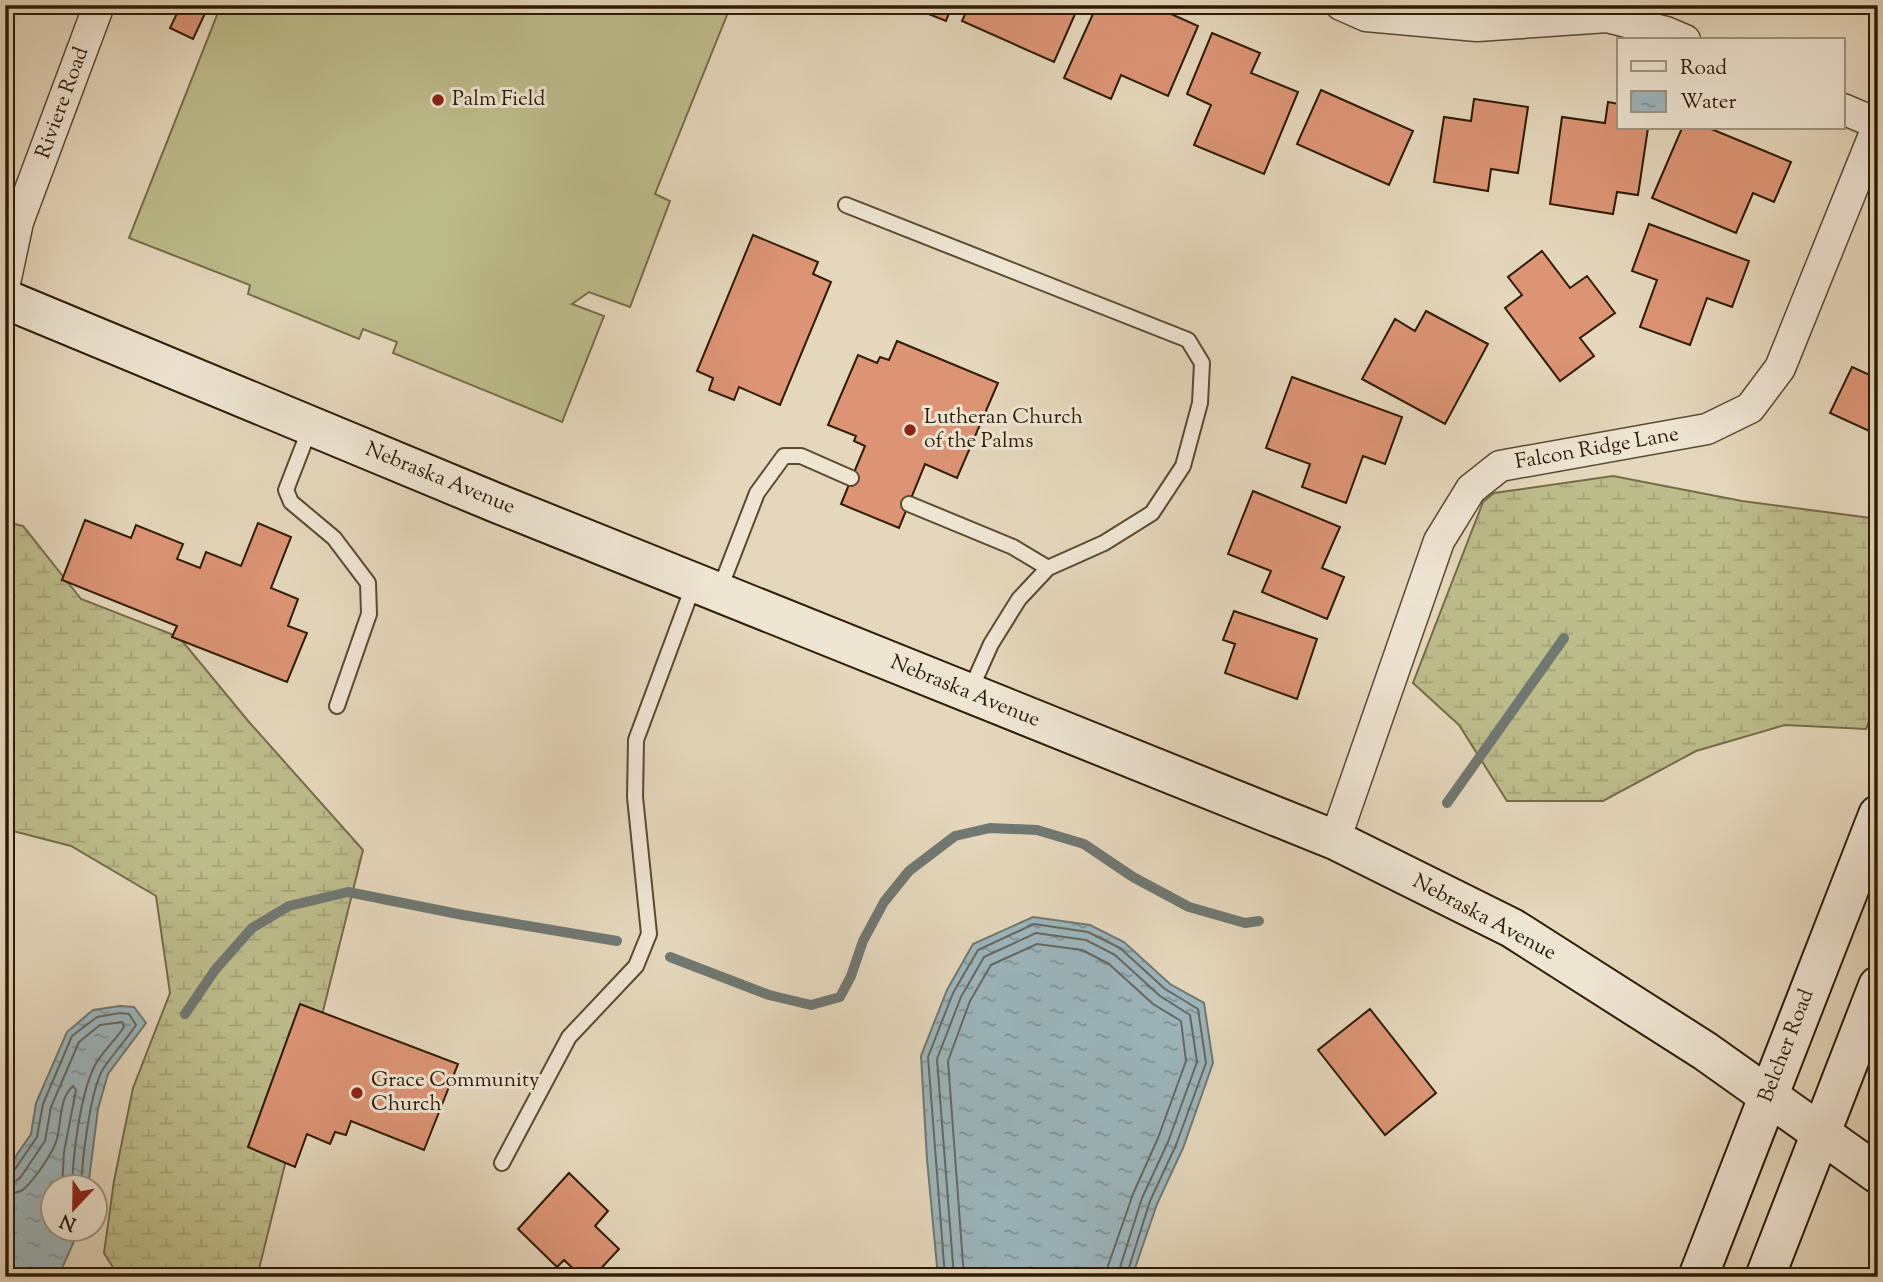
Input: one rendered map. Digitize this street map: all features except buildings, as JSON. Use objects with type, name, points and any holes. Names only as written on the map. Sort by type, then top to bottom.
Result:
[{"type":"main road","name":"Nebraska Avenue","points":[[5,299],[706,587],[1335,840],[1512,928],[1705,1051],[1878,1174]]},
{"type":"main road","name":"Belcher Road","points":[[1698,1277],[1878,815]]},
{"type":"main road","points":[[1765,1277],[1878,986]]},
{"type":"street","name":"Riviere Road","points":[[5,283],[18,222],[99,5]]},
{"type":"street","points":[[1341,5],[1366,16],[1477,26],[1607,17],[1680,38]]},
{"type":"street","points":[[1844,109],[1878,125]]},
{"type":"street","name":"Falcon Ridge Lane","points":[[1335,840],[1439,541],[1471,489],[1500,466],[1707,429],[1750,408],[1780,368],[1878,125]]},
{"type":"lane","points":[[846,205],[1188,341],[1202,363],[1200,403],[1184,466],[1152,513],[1104,543],[1048,568],[1019,599],[991,644],[969,693]]},
{"type":"lane","points":[[311,426],[286,490],[290,502],[334,538],[368,583],[369,614],[337,706]]},
{"type":"lane","points":[[502,1163],[569,1037],[636,966],[649,934],[635,797],[636,740],[706,587],[757,493],[784,456],[801,456],[851,478]]},
{"type":"lane","points":[[909,503],[1013,547],[1048,568]]},
{"type":"green space","name":"Palm Field","points":[[221,5],[731,5],[655,194],[670,201],[630,307],[589,292],[572,304],[604,316],[562,422],[393,353],[397,342],[363,329],[359,339],[248,294],[250,285],[129,238]]},
{"type":"green space","points":[[1613,476],[1742,501],[1878,519],[1878,699],[1866,729],[1785,725],[1696,751],[1603,801],[1507,801],[1459,725],[1413,683],[1483,502],[1494,493]]},
{"type":"green space","points":[[5,522],[23,526],[81,599],[179,637],[249,722],[363,850],[257,1277],[119,1277],[104,1253],[105,1244],[108,1244],[114,1181],[133,1088],[170,993],[156,896],[71,846],[5,829]]},
{"type":"water","points":[[1033,917],[1090,925],[1124,942],[1170,984],[1204,1003],[1213,1063],[1183,1148],[1157,1204],[1132,1277],[938,1277],[921,1056],[947,990],[973,944]]},
{"type":"water","points":[[134,1007],[146,1023],[108,1074],[98,1109],[90,1174],[38,1174],[38,1244],[73,1244],[59,1275],[5,1277],[5,1172],[31,1134],[36,1103],[67,1032],[93,1010]]},
{"type":"waterway","points":[[1447,803],[1564,638]]},
{"type":"waterway","points":[[670,957],[769,995],[811,1005],[840,997],[851,976],[863,941],[884,902],[909,871],[955,836],[990,828],[1037,830],[1084,844],[1133,877],[1189,907],[1245,923],[1259,921]]},
{"type":"waterway","points":[[185,1014],[215,970],[252,928],[289,906],[348,892],[617,941]]},
{"type":"place","name":"Palm Field","points":[[438,100]]},
{"type":"place","name":"Lutheran Church of the Palms","points":[[910,430]]},
{"type":"place","name":"Grace Community Church","points":[[357,1093]]}]
